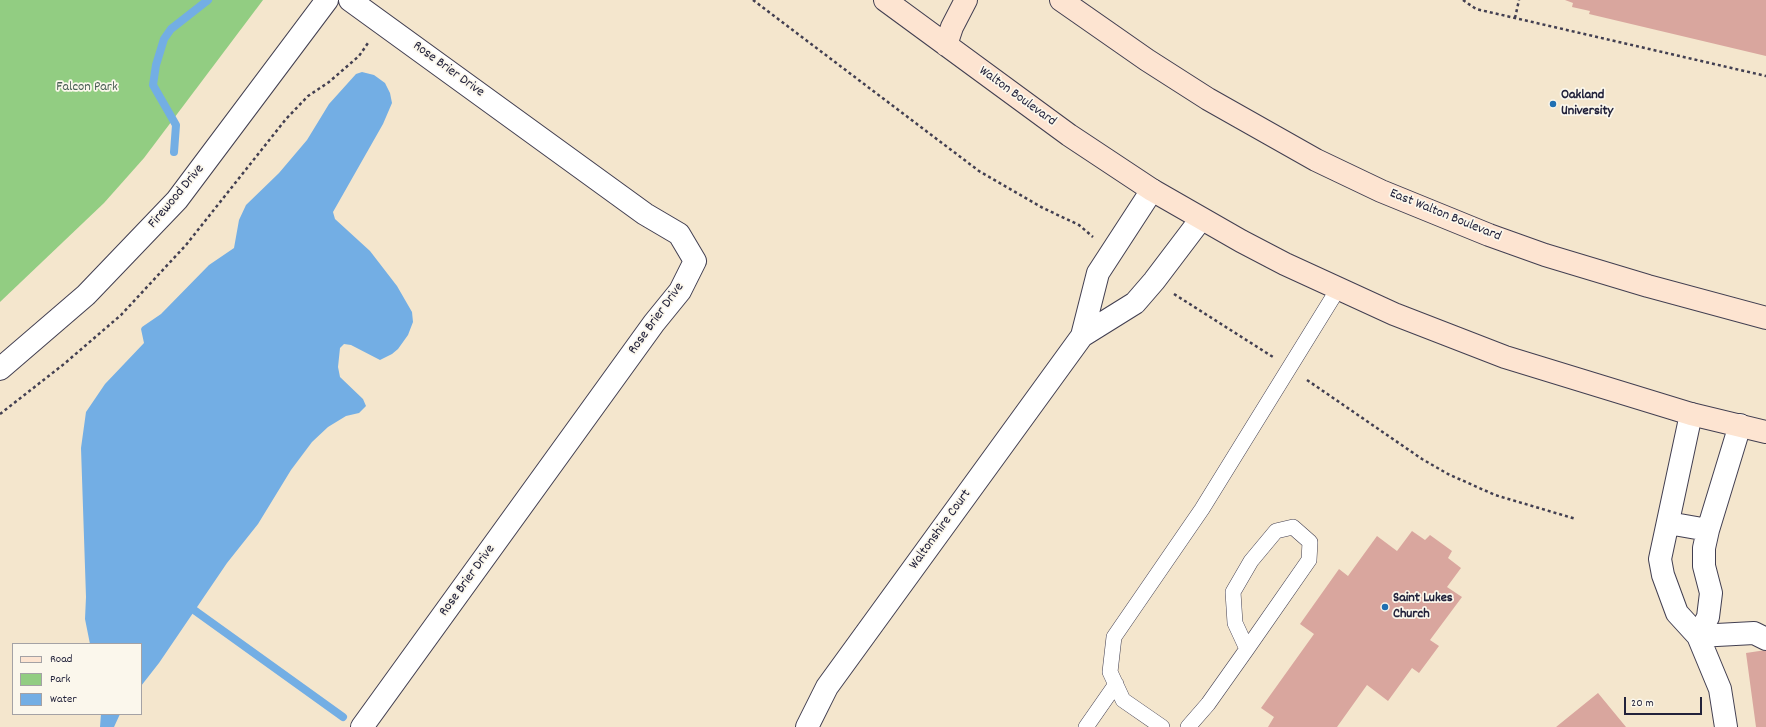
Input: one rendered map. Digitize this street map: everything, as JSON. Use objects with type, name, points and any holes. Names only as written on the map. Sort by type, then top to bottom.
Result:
[{"type":"main road","name":"Walton Boulevard","points":[[885,0],[1069,135],[1152,190]]},
{"type":"main road","points":[[946,45],[952,27],[966,0]]},
{"type":"main road","name":"East Walton Boulevard","points":[[1061,0],[1146,60],[1227,111],[1316,160],[1381,190],[1436,214],[1545,255],[1648,286],[1766,318]]},
{"type":"main road","points":[[1152,190],[1201,219],[1279,261],[1338,289],[1414,322],[1505,357],[1691,414],[1766,432]]},
{"type":"street","name":"Firewood Drive","points":[[0,369],[86,295],[177,200],[327,0]]},
{"type":"street","name":"Rose Brier Drive","points":[[350,0],[645,214],[679,234],[695,261],[680,290],[654,323],[362,727]]},
{"type":"street","name":"Waltonshire Court","points":[[807,727],[827,687],[1082,336],[1098,273],[1152,190]]},
{"type":"street","name":"Waltonshire Court","points":[[1082,336],[1136,303],[1201,219]]},
{"type":"street","points":[[1691,414],[1660,559],[1663,576],[1677,613],[1698,636],[1720,689],[1726,727]]},
{"type":"street","points":[[1698,636],[1708,617],[1711,593],[1704,566],[1704,548],[1708,530],[1740,425]]},
{"type":"street","points":[[1668,523],[1708,530]]},
{"type":"street","points":[[1698,636],[1754,633],[1766,639]]},
{"type":"lane","points":[[1162,727],[1123,700],[1110,672],[1114,638],[1202,509],[1290,369],[1338,289]]},
{"type":"lane","points":[[1188,727],[1208,704],[1309,560],[1310,542],[1293,527],[1276,531],[1251,561],[1233,592],[1235,623],[1246,649]]},
{"type":"lane","points":[[1086,727],[1116,684]]},
{"type":"path","points":[[753,0],[979,171],[1043,208],[1079,225],[1112,251]]},
{"type":"path","points":[[1463,0],[1476,8],[1515,18],[1766,76]]},
{"type":"path","points":[[1515,18],[1519,0]]},
{"type":"path","points":[[0,414],[64,364],[121,315],[186,245],[286,119],[308,96],[329,82],[358,56],[382,23]]},
{"type":"path","points":[[1154,281],[1290,369],[1422,459],[1448,474],[1495,495],[1576,519]]},
{"type":"green space","name":"Falcon Park","points":[[0,0],[263,0],[144,158],[104,203],[0,302]]},
{"type":"water","points":[[362,72],[374,75],[385,83],[390,93],[392,103],[383,124],[333,212],[335,219],[370,251],[397,286],[412,312],[413,322],[408,335],[398,349],[380,360],[351,345],[344,344],[340,348],[338,367],[340,377],[363,399],[366,406],[359,413],[346,416],[328,427],[312,442],[291,470],[258,524],[227,563],[159,663],[142,685],[142,643],[90,643],[85,619],[86,597],[81,448],[86,412],[105,384],[144,343],[141,329],[142,327],[161,314],[209,265],[234,248],[239,220],[246,205],[279,173],[307,140],[329,104],[356,74]]},
{"type":"water","points":[[101,715],[120,715],[114,727],[100,727]]},
{"type":"building","points":[[1565,0],[1766,0],[1766,56],[1589,14],[1590,11],[1572,7],[1573,3]]},
{"type":"building","points":[[1412,531],[1425,540],[1430,535],[1452,551],[1448,558],[1461,568],[1447,587],[1462,597],[1430,640],[1439,646],[1419,673],[1412,668],[1388,701],[1367,685],[1337,727],[1268,727],[1274,717],[1261,708],[1314,634],[1300,624],[1339,569],[1348,576],[1377,536],[1397,551]]},
{"type":"building","points":[[1766,650],[1766,727],[1756,727],[1746,653]]},
{"type":"building","points":[[1598,693],[1626,727],[1556,727]]},
{"type":"waterway","points":[[174,152],[176,125],[153,85],[156,65],[164,39],[171,29],[208,0]]},
{"type":"waterway","points":[[194,610],[343,717]]},
{"type":"place","name":"Oakland University","points":[[1553,104]]},
{"type":"place","name":"Saint Lukes Church","points":[[1385,607]]}]
